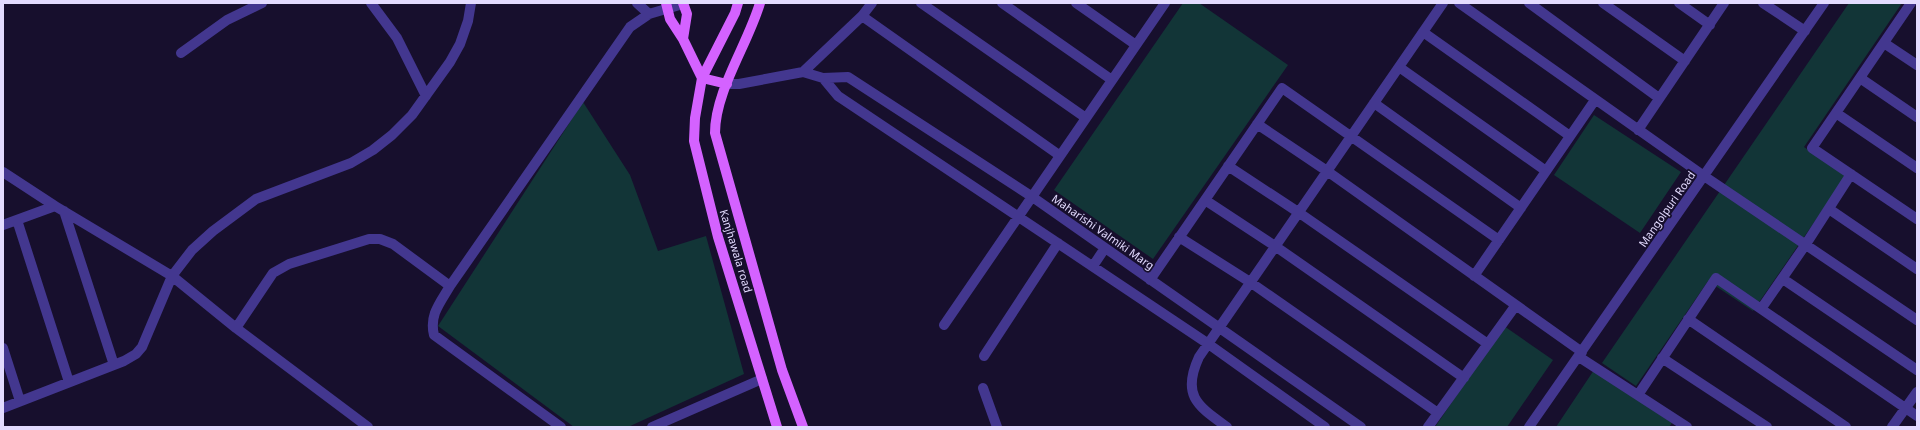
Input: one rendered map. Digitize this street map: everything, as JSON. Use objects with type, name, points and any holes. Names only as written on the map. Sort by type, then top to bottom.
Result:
[{"type":"main road","points":[[683,3],[687,14],[683,39]]},
{"type":"main road","name":"Kanjhawala road","points":[[738,3],[735,13],[702,78],[695,118],[694,142],[718,237],[777,427]]},
{"type":"main road","name":"Kanjhawala road","points":[[760,3],[754,24],[727,84],[715,119],[716,138],[782,370],[803,427]]},
{"type":"main road","points":[[666,5],[670,19],[683,39],[702,78],[727,84]]},
{"type":"street","points":[[181,53],[227,20],[262,3]]},
{"type":"street","points":[[371,3],[397,38],[426,96]]},
{"type":"street","points":[[3,408],[114,365],[136,354],[142,347],[172,276],[192,250],[256,199],[351,163],[373,150],[412,115],[450,62],[460,44],[468,21],[471,3]]},
{"type":"street","points":[[637,3],[649,14]]},
{"type":"street","points":[[561,427],[434,335],[432,326],[433,316],[450,286],[630,26],[666,5],[683,3]]},
{"type":"street","points":[[803,72],[862,16],[872,3]]},
{"type":"street","points":[[921,3],[1086,118]]},
{"type":"street","points":[[1002,3],[1112,80]]},
{"type":"street","points":[[1076,3],[1136,45]]},
{"type":"street","points":[[1227,427],[1200,408],[1193,395],[1191,380],[1194,367],[1207,343],[1443,3]]},
{"type":"street","points":[[1459,3],[1704,176],[1917,320]]},
{"type":"street","points":[[1529,3],[1659,98]]},
{"type":"street","points":[[1603,3],[1685,61]]},
{"type":"street","points":[[1679,3],[1710,25]]},
{"type":"street","points":[[1638,130],[1724,3]]},
{"type":"street","points":[[1763,3],[1804,31]]},
{"type":"street","name":"Mangolpuri Road","points":[[1528,427],[1581,354],[1824,3]]},
{"type":"street","points":[[1911,3],[1812,148],[1917,219]]},
{"type":"street","points":[[944,325],[1059,155],[1136,45],[1159,5]]},
{"type":"street","points":[[862,16],[1059,155]]},
{"type":"street","points":[[1423,32],[1570,136]]},
{"type":"street","points":[[1884,43],[1917,65]]},
{"type":"street","points":[[1399,67],[1546,171]]},
{"type":"street","name":"Maharishi Valmiki Marg","points":[[727,84],[739,84],[803,72],[823,78],[848,77],[1031,196],[1150,280],[1219,326],[1360,427]]},
{"type":"street","points":[[823,78],[838,96],[1207,343],[1325,427]]},
{"type":"street","points":[[1860,78],[1917,117]]},
{"type":"street","points":[[1150,280],[1282,88],[1499,240]]},
{"type":"street","points":[[1474,276],[1595,100]]},
{"type":"street","points":[[1374,103],[1521,208]]},
{"type":"street","points":[[1836,113],[1917,168]]},
{"type":"street","points":[[1257,124],[1327,171],[1516,305],[1680,425]]},
{"type":"street","points":[[1228,166],[1298,212],[1488,344]]},
{"type":"street","points":[[3,172],[60,209],[172,276],[236,328],[368,427]]},
{"type":"street","points":[[1761,309],[1783,279],[1851,174]]},
{"type":"street","points":[[1205,200],[1275,246],[1464,378]]},
{"type":"street","points":[[3,225],[60,209]]},
{"type":"street","points":[[60,209],[114,365]]},
{"type":"street","points":[[1829,209],[1917,269]]},
{"type":"street","points":[[17,220],[69,382]]},
{"type":"street","points":[[1180,237],[1250,282],[1438,413]]},
{"type":"street","points":[[236,328],[273,273],[289,264],[369,239],[380,239],[393,244],[450,286]]},
{"type":"street","points":[[984,356],[1058,243]]},
{"type":"street","points":[[1093,266],[1105,248]]},
{"type":"street","points":[[1638,395],[1716,278],[1917,416]]},
{"type":"street","points":[[1783,279],[1917,370]]},
{"type":"street","points":[[1428,427],[1516,305]]},
{"type":"street","points":[[1688,319],[1846,427]]},
{"type":"street","points":[[3,348],[20,401]]},
{"type":"street","points":[[1662,358],[1767,427]]},
{"type":"street","points":[[652,427],[762,379]]},
{"type":"street","points":[[983,388],[997,427]]},
{"type":"street","points":[[1892,427],[1917,392]]},
{"type":"green space","points":[[1183,3],[1199,3],[1288,65],[1153,259],[1054,190]]},
{"type":"green space","points":[[1849,3],[1902,3],[1804,147],[1846,176],[1753,311],[1708,281],[1636,386],[1602,363]]},
{"type":"green space","points":[[583,102],[630,175],[658,251],[706,236],[744,374],[628,427],[574,427],[438,326]]},
{"type":"green space","points":[[1594,115],[1681,172],[1640,233],[1554,175]]},
{"type":"green space","points":[[1504,326],[1553,360],[1507,427],[1435,427]]},
{"type":"green space","points":[[1594,370],[1672,423],[1669,427],[1556,427]]}]
